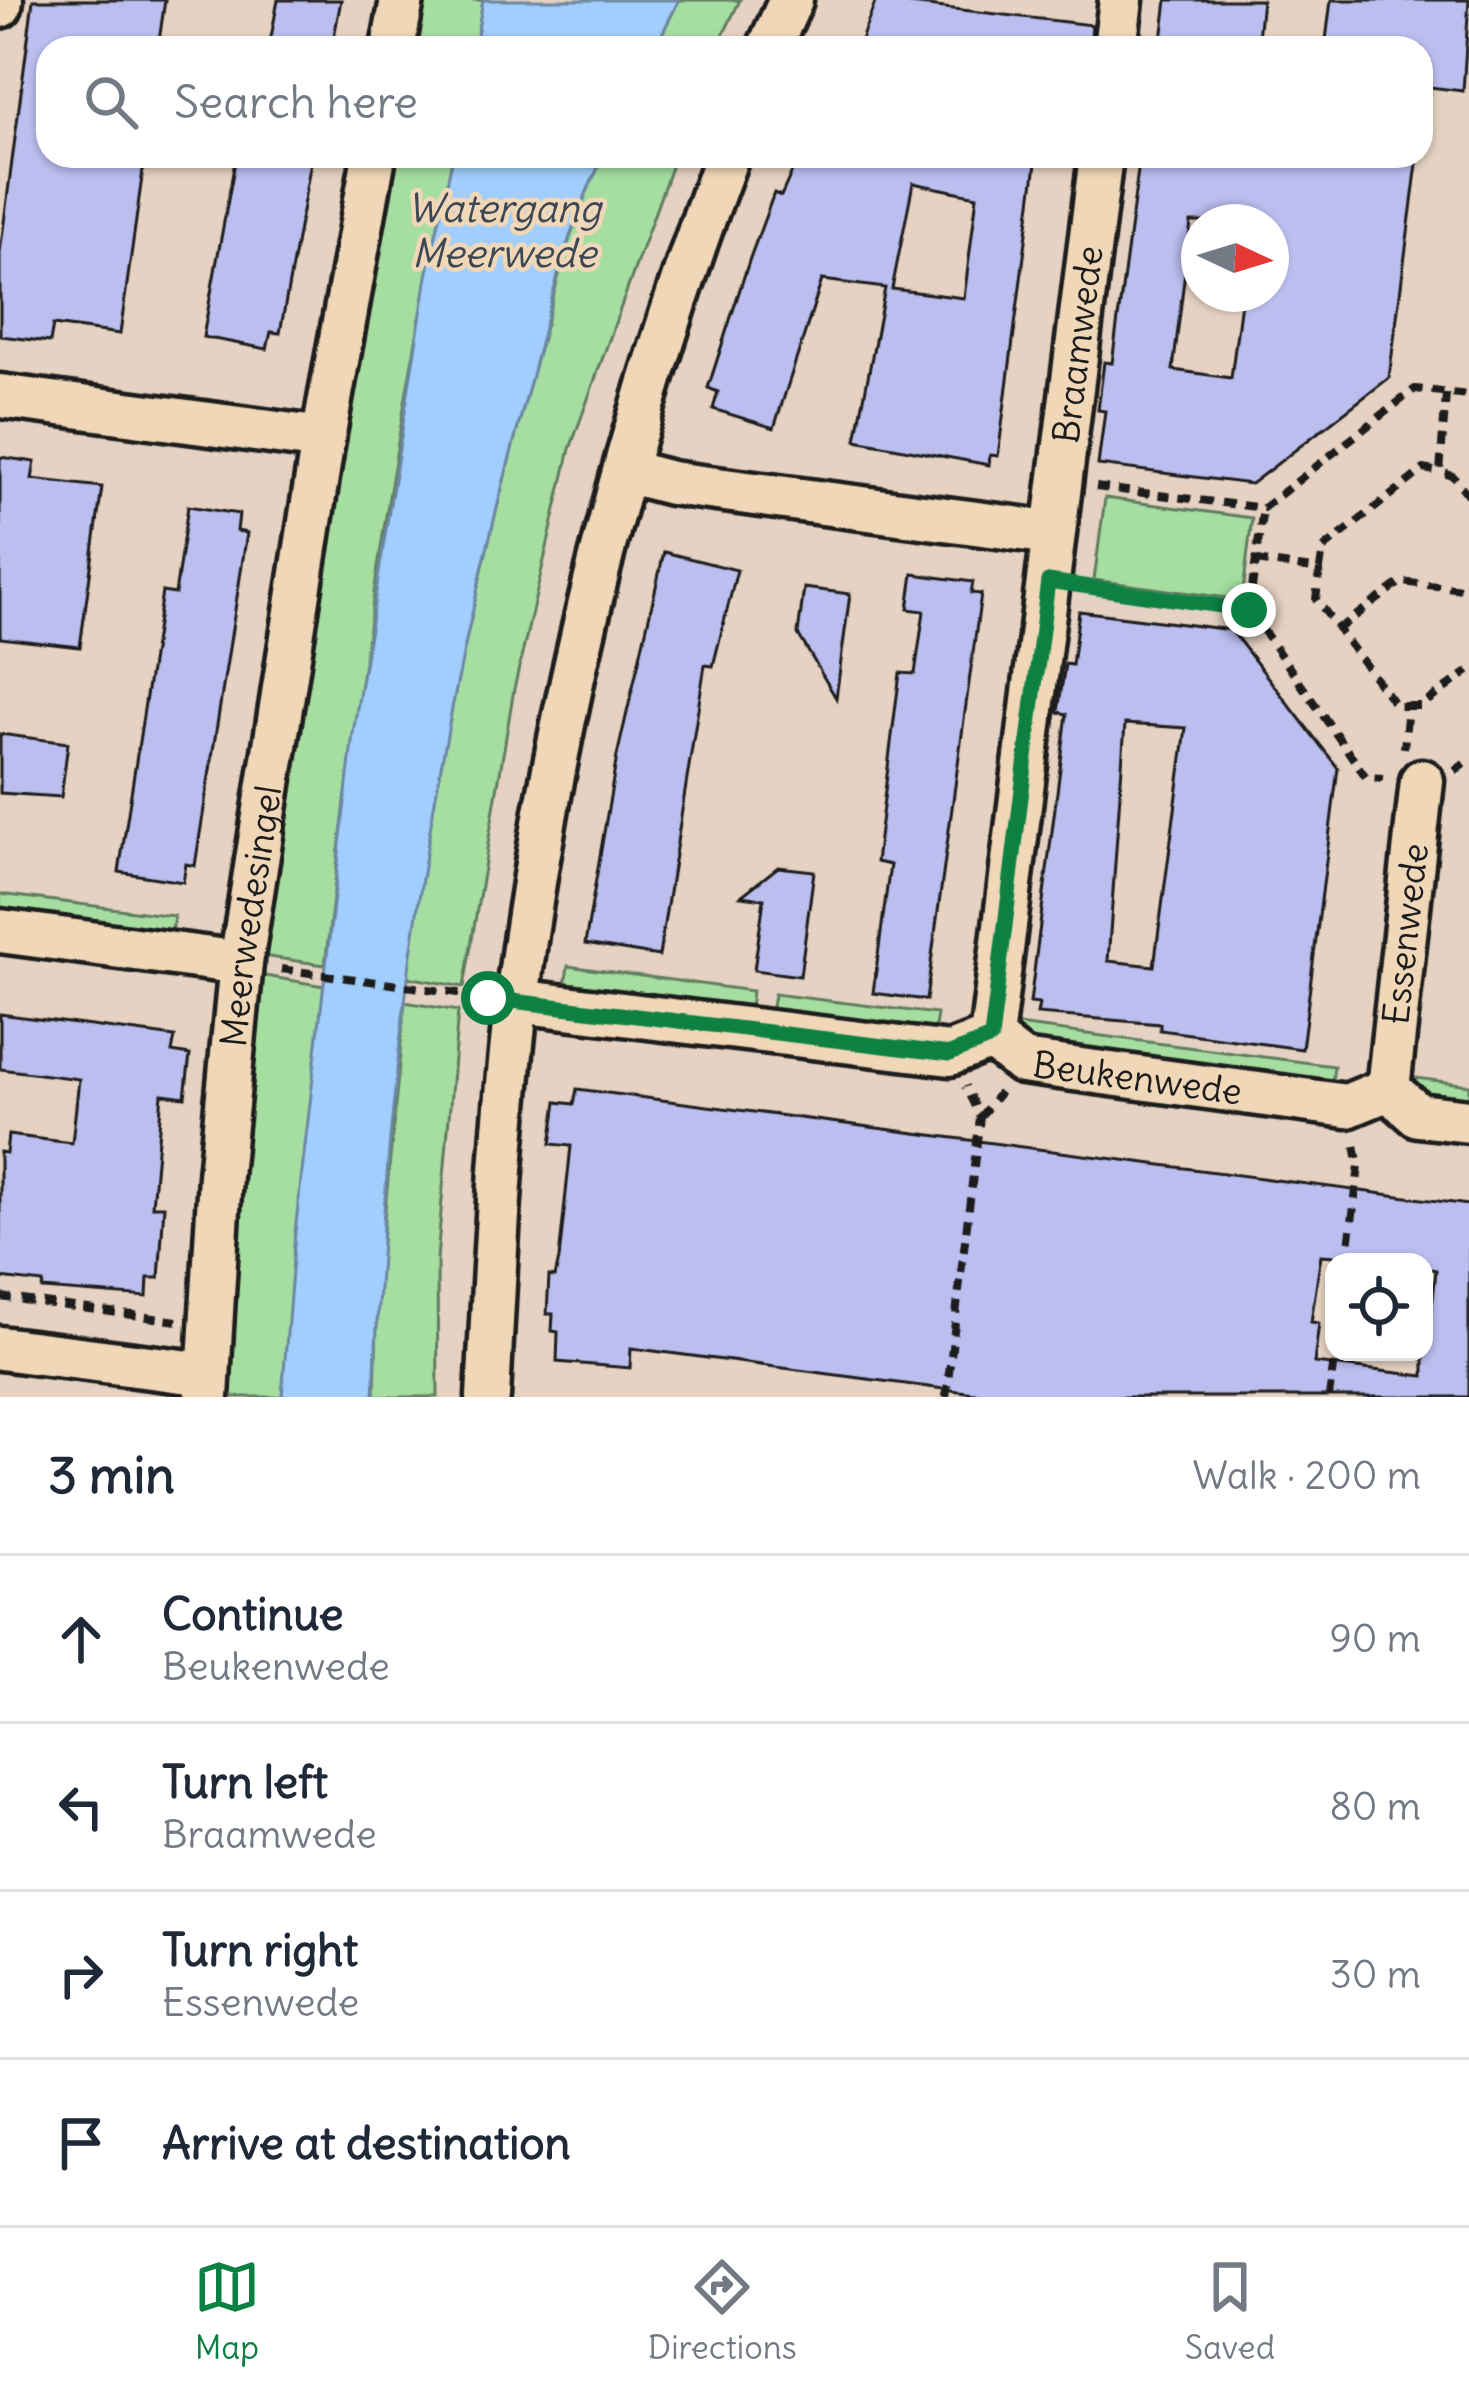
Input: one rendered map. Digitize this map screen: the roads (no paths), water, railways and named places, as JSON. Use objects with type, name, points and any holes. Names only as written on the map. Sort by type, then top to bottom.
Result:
[{"type":"street","points":[[395,36],[402,0]]},
{"type":"street","points":[[775,36],[791,0]]},
{"type":"street","points":[[1116,36],[1121,0]]},
{"type":"street","name":"Meerwedesingel","points":[[207,1386],[241,963],[323,439],[372,168]]},
{"type":"street","points":[[488,1397],[517,1001],[544,825],[625,471],[723,168]]},
{"type":"street","name":"Braamwede","points":[[991,1038],[1099,168]]},
{"type":"street","points":[[0,396],[323,439]]},
{"type":"street","points":[[625,471],[671,483],[1052,533]]},
{"type":"street","name":"Essenwede","points":[[1388,1089],[1412,780]]},
{"type":"street","points":[[0,931],[241,963]]},
{"type":"street","name":"Beukenwede","points":[[517,1001],[950,1054],[991,1038],[1022,1062],[1347,1106],[1388,1089]]},
{"type":"street","points":[[1388,1089],[1418,1114],[1469,1121]]},
{"type":"street","points":[[0,1348],[207,1386]]},
{"type":"water","points":[[483,0],[679,0],[661,36],[477,36]]},
{"type":"water","name":"Watergang Meerwede","points":[[450,168],[598,168],[578,214],[550,305],[494,520],[441,768],[403,1019],[380,1271],[374,1397],[282,1397],[295,1232],[353,733],[427,276]]}]
